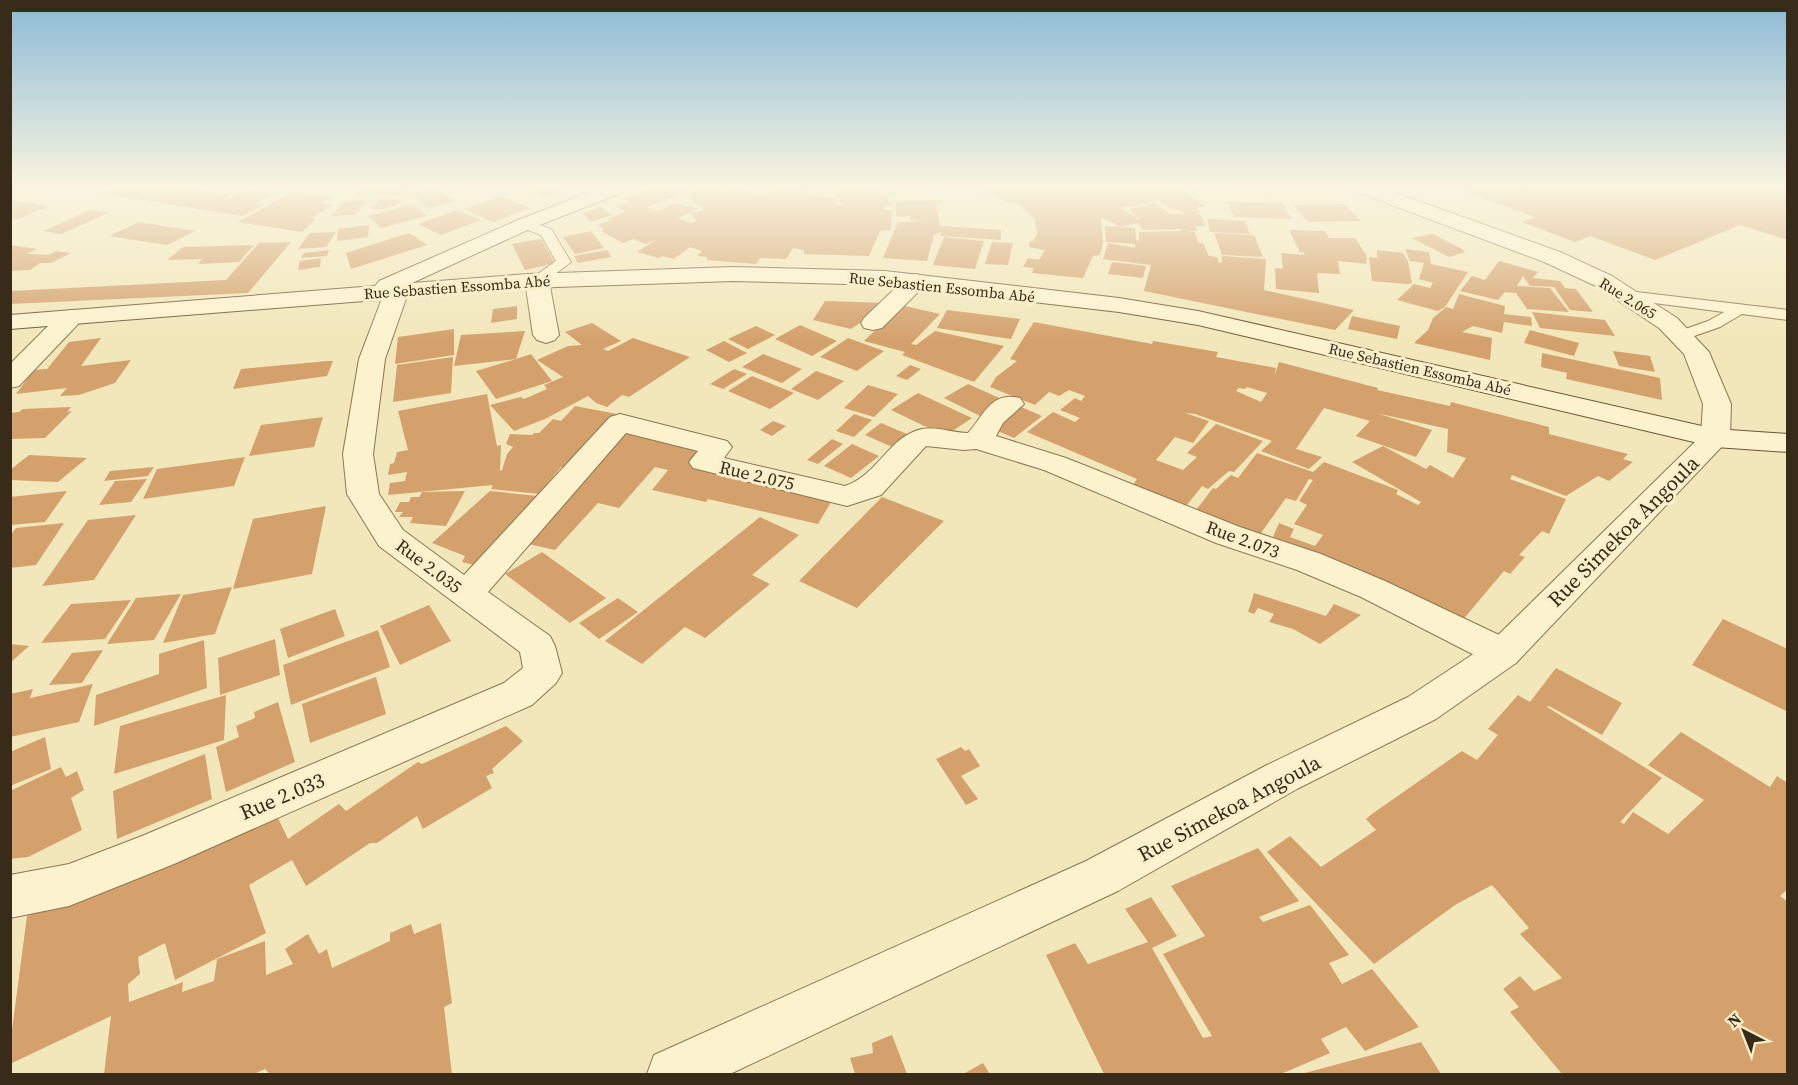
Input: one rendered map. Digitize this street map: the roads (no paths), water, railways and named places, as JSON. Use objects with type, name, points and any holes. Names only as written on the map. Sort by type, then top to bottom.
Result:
[{"type":"street","points":[[383,293],[495,239]]},
{"type":"street","name":"Rue 2.065","points":[[1502,239],[1552,257],[1604,281],[1668,323],[1696,352],[1717,404],[1715,438]]},
{"type":"street","name":"Rue Sebastien Essomba Abé","points":[[10,322],[537,280],[733,274],[916,281],[1119,305],[1198,318],[1715,438],[1788,443]]},
{"type":"street","points":[[537,280],[546,335]]},
{"type":"street","points":[[873,322],[916,281]]},
{"type":"street","name":"Rue 2.035","points":[[383,293],[358,454],[363,494],[391,538],[537,646],[543,673]]},
{"type":"street","points":[[10,380],[71,317]]},
{"type":"street","points":[[978,440],[983,436],[992,417],[1010,405]]},
{"type":"street","name":"Rue 2.075","points":[[467,594],[620,423],[717,447],[704,462],[847,496],[870,488],[916,440],[924,436],[978,440]]},
{"type":"street","name":"Rue Simekoa Angoula","points":[[673,1074],[1102,876],[1282,777],[1422,708],[1503,653],[1715,438]]},
{"type":"street","name":"Rue 2.073","points":[[978,440],[1054,464],[1228,535],[1309,562],[1352,580],[1503,653]]},
{"type":"street","name":"Rue 2.033","points":[[10,897],[69,885],[158,850],[518,694],[543,673]]},
{"type":"lane","points":[[537,280],[564,262],[550,239]]},
{"type":"lane","points":[[1629,296],[1674,300],[1737,311],[1788,315]]},
{"type":"lane","points":[[1680,336],[1714,324],[1737,311]]}]
